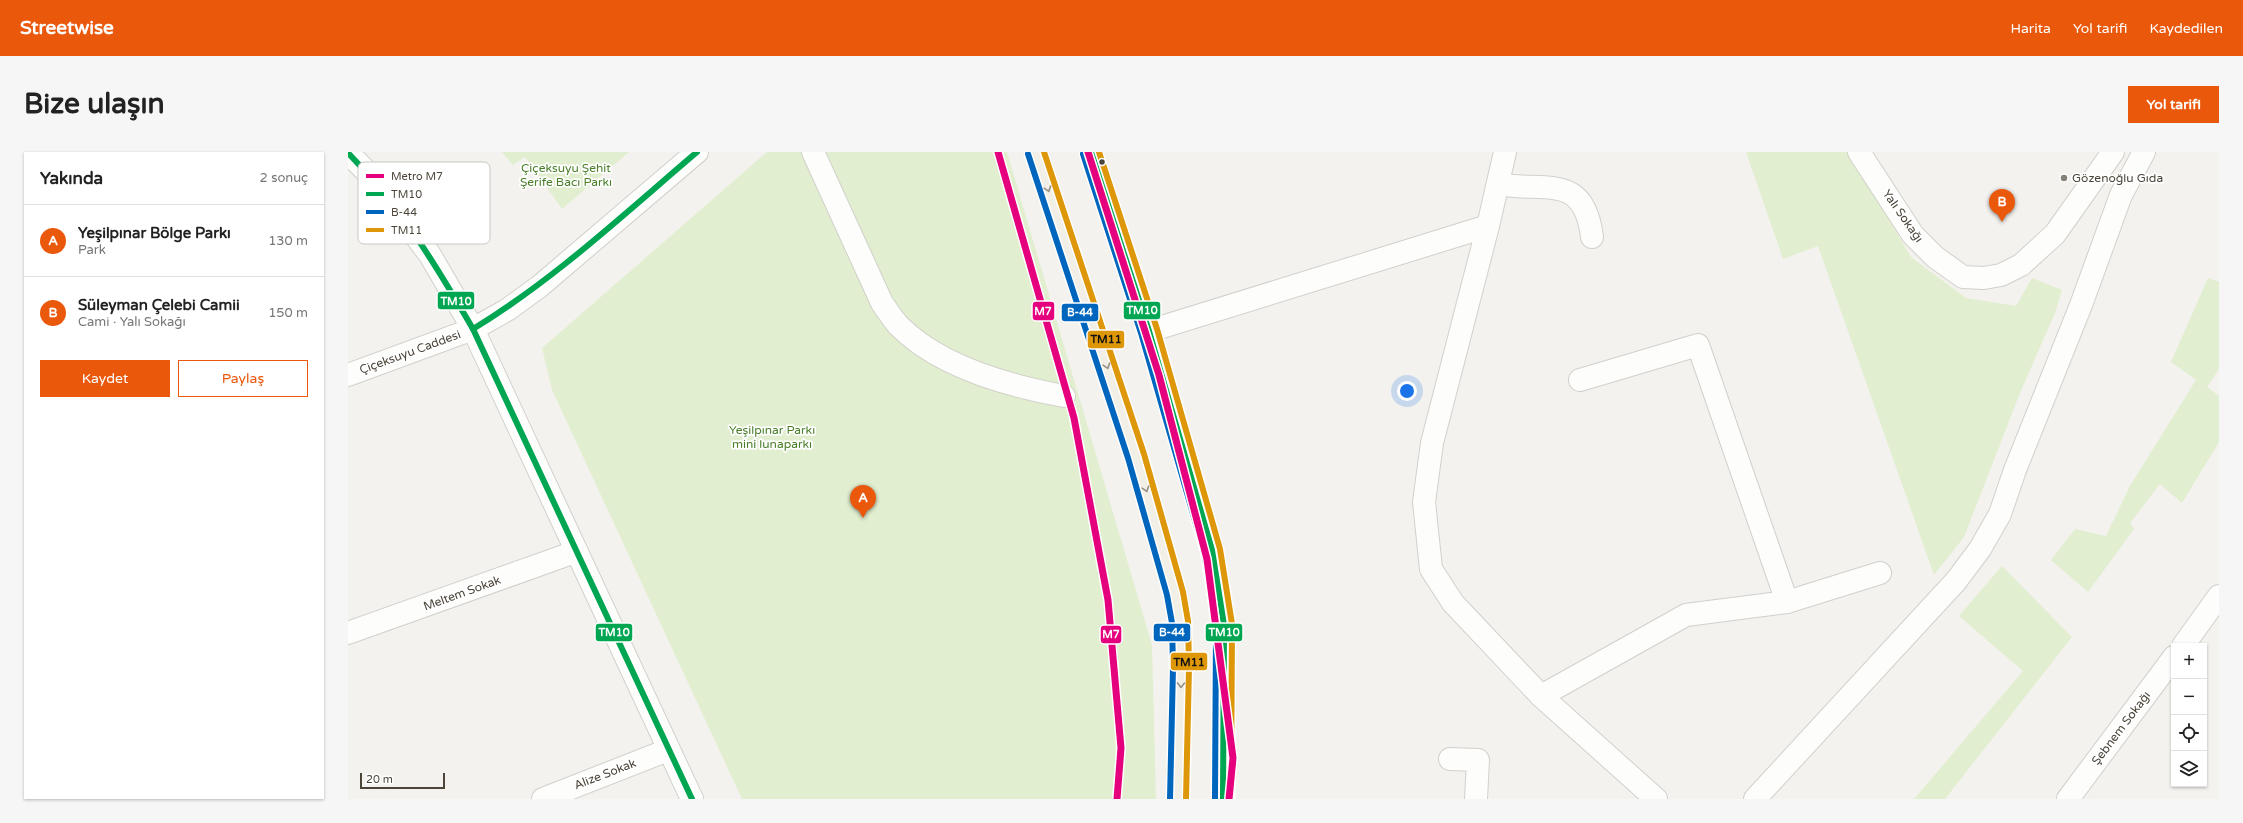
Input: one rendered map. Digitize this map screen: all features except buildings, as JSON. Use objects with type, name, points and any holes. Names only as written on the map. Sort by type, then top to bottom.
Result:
[{"type":"main road","points":[[1036,152],[1136,456],[1174,587],[1180,622],[1181,667],[1178,799]]},
{"type":"main road","points":[[1092,152],[1150,331],[1212,550],[1224,625],[1223,799]]},
{"type":"street","name":"Çiçeksuyu Caddesi","points":[[348,375],[473,329],[507,310],[540,286],[697,152]]},
{"type":"street","points":[[813,152],[882,303],[898,325],[927,349],[974,371],[1032,390],[1064,396]]},
{"type":"street","points":[[1505,152],[1488,226],[1432,443],[1424,502],[1431,570],[1453,603],[1541,696],[1656,799]]},
{"type":"street","name":"Yalı Sokağı","points":[[1859,152],[1913,235],[1934,257],[1963,277],[1984,278],[2001,275],[2021,265],[2055,234],[2113,152]]},
{"type":"street","points":[[1755,799],[1956,581],[1980,549],[2000,514],[2014,470],[2081,305],[2121,195],[2144,152]]},
{"type":"street","points":[[348,153],[358,164]]},
{"type":"street","points":[[1498,184],[1516,187],[1555,187],[1571,192],[1586,212],[1592,237]]},
{"type":"street","points":[[1150,331],[1488,226]]},
{"type":"street","points":[[422,244],[430,255],[473,329],[575,552],[692,799]]},
{"type":"street","points":[[1580,380],[1698,345],[1787,602]]},
{"type":"street","name":"Meltem Sokak","points":[[348,633],[575,552]]},
{"type":"street","points":[[1541,696],[1686,614],[1787,602],[1880,573]]},
{"type":"street","points":[[2184,643],[2219,596]]},
{"type":"street","name":"Şebnem Sokağı","points":[[2068,799],[2171,661]]},
{"type":"street","name":"Alize Sokak","points":[[543,799],[668,750]]},
{"type":"street","points":[[1450,759],[1478,760],[1476,799]]},
{"type":"green space","name":"Çiçeksuyu Şehit Şerife Bacı Parkı","points":[[502,152],[629,152],[562,209],[525,157],[513,165]]},
{"type":"green space","name":"Yeşilpınar Parkı mini lunaparkı","points":[[767,152],[1007,152],[1152,645],[1156,799],[742,799],[552,390],[542,348]]},
{"type":"green space","points":[[1746,152],[1849,152],[1911,257],[1966,298],[2016,306],[2032,278],[2062,290],[2055,313],[2020,393],[1964,537],[1934,575],[1818,246],[1783,259]]},
{"type":"green space","points":[[2208,278],[2219,282],[2219,369],[2207,387],[2219,396],[2219,442],[2182,503],[2160,484],[2130,523],[2134,529],[2088,592],[2051,560],[2075,529],[2106,536],[2130,486],[2196,380],[2171,362]]},
{"type":"green space","points":[[2002,566],[2072,637],[1945,799],[1914,799],[2023,671],[1959,616]]},
{"type":"metro line","name":"M7","points":[[998,152],[1074,418],[1108,600],[1121,748],[1117,799]]},
{"type":"metro line","name":"M7","points":[[1088,152],[1159,375],[1207,559],[1233,758],[1229,799]]},
{"type":"transit line","name":"TM10","points":[[473,329],[503,310],[561,267],[697,152]]},
{"type":"transit line","name":"TM11","points":[[1044,152],[1144,454],[1183,592],[1188,621],[1189,667],[1186,799]]},
{"type":"transit line","name":"TM10","points":[[1091,152],[1149,331],[1212,550],[1224,625],[1223,799]]},
{"type":"transit line","name":"TM11","points":[[1099,152],[1157,329],[1220,549],[1232,624],[1231,799]]},
{"type":"transit line","name":"TM10","points":[[348,153],[358,164]]},
{"type":"transit line","name":"B-44","points":[[1028,154],[1128,458],[1167,595],[1172,623],[1173,667],[1170,799]]},
{"type":"transit line","name":"B-44","points":[[1083,154],[1141,333],[1204,552],[1216,626],[1215,799]]},
{"type":"transit line","name":"TM10","points":[[421,244],[473,329],[692,799]]},
{"type":"place","name":"Gözenoğlu Gıda","points":[[2064,178]]},
{"type":"place","name":"Süleyman Çelebi Camii","points":[[2002,222]]},
{"type":"place","name":"Yeşilpınar Bölge Parkı","points":[[863,518]]}]
